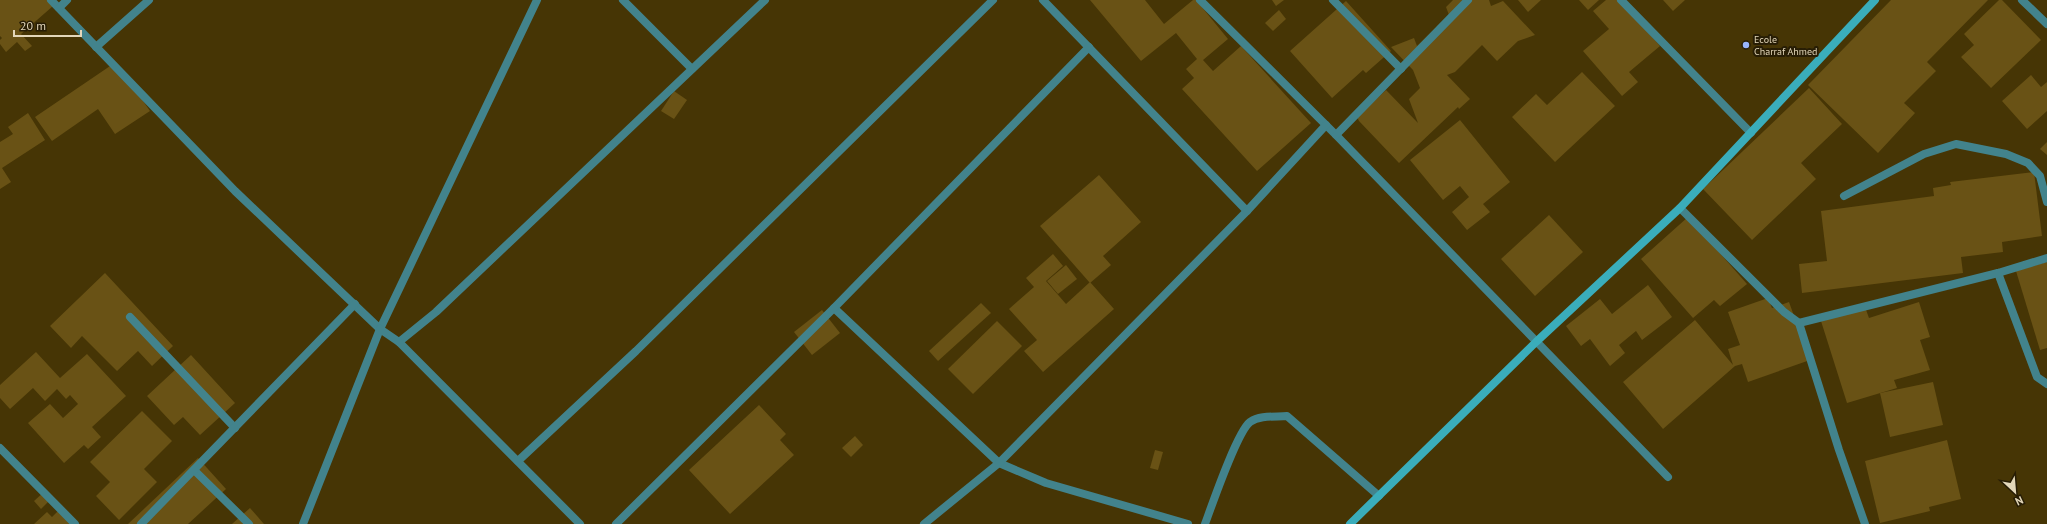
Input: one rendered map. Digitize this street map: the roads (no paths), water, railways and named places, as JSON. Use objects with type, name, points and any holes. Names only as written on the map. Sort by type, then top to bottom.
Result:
[{"type":"street","points":[[51,0],[235,191],[380,329],[399,342],[580,524]]},
{"type":"street","points":[[59,8],[67,0]]},
{"type":"street","points":[[96,47],[149,0]]},
{"type":"street","points":[[303,524],[380,329],[537,0]]},
{"type":"street","points":[[623,0],[692,70]]},
{"type":"street","points":[[399,342],[436,312],[765,0]]},
{"type":"street","points":[[518,461],[636,351],[993,0]]},
{"type":"street","points":[[1043,0],[1248,211]]},
{"type":"street","points":[[1200,0],[1336,135],[1668,477]]},
{"type":"street","points":[[1333,0],[1401,69]]},
{"type":"street","points":[[1336,135],[1468,0]]},
{"type":"street","points":[[1621,0],[1752,133]]},
{"type":"street","points":[[1350,524],[1536,342],[1680,208],[1752,133],[1875,0]]},
{"type":"street","points":[[2022,0],[2047,24]]},
{"type":"street","points":[[616,524],[834,308],[1089,47]]},
{"type":"street","points":[[924,524],[999,463],[1248,211],[1326,125]]},
{"type":"street","points":[[1844,196],[1924,154],[1956,144],[2006,154],[2028,163],[2040,176],[2047,202]]},
{"type":"street","points":[[1680,208],[1784,312],[1800,323],[1839,450],[1865,524]]},
{"type":"street","points":[[1800,323],[1998,273],[2047,258]]},
{"type":"street","points":[[1998,273],[2037,377],[2047,384]]},
{"type":"street","points":[[141,524],[355,304]]},
{"type":"street","points":[[834,308],[999,463],[1046,483],[1188,524]]},
{"type":"street","points":[[130,317],[235,428]]},
{"type":"street","points":[[1205,524],[1239,439],[1250,422],[1265,417],[1286,416],[1379,496]]},
{"type":"street","points":[[0,448],[75,524]]},
{"type":"street","points":[[194,470],[249,524]]},
{"type":"place","name":"Ecole Charraf Ahmed","points":[[1746,45]]}]
